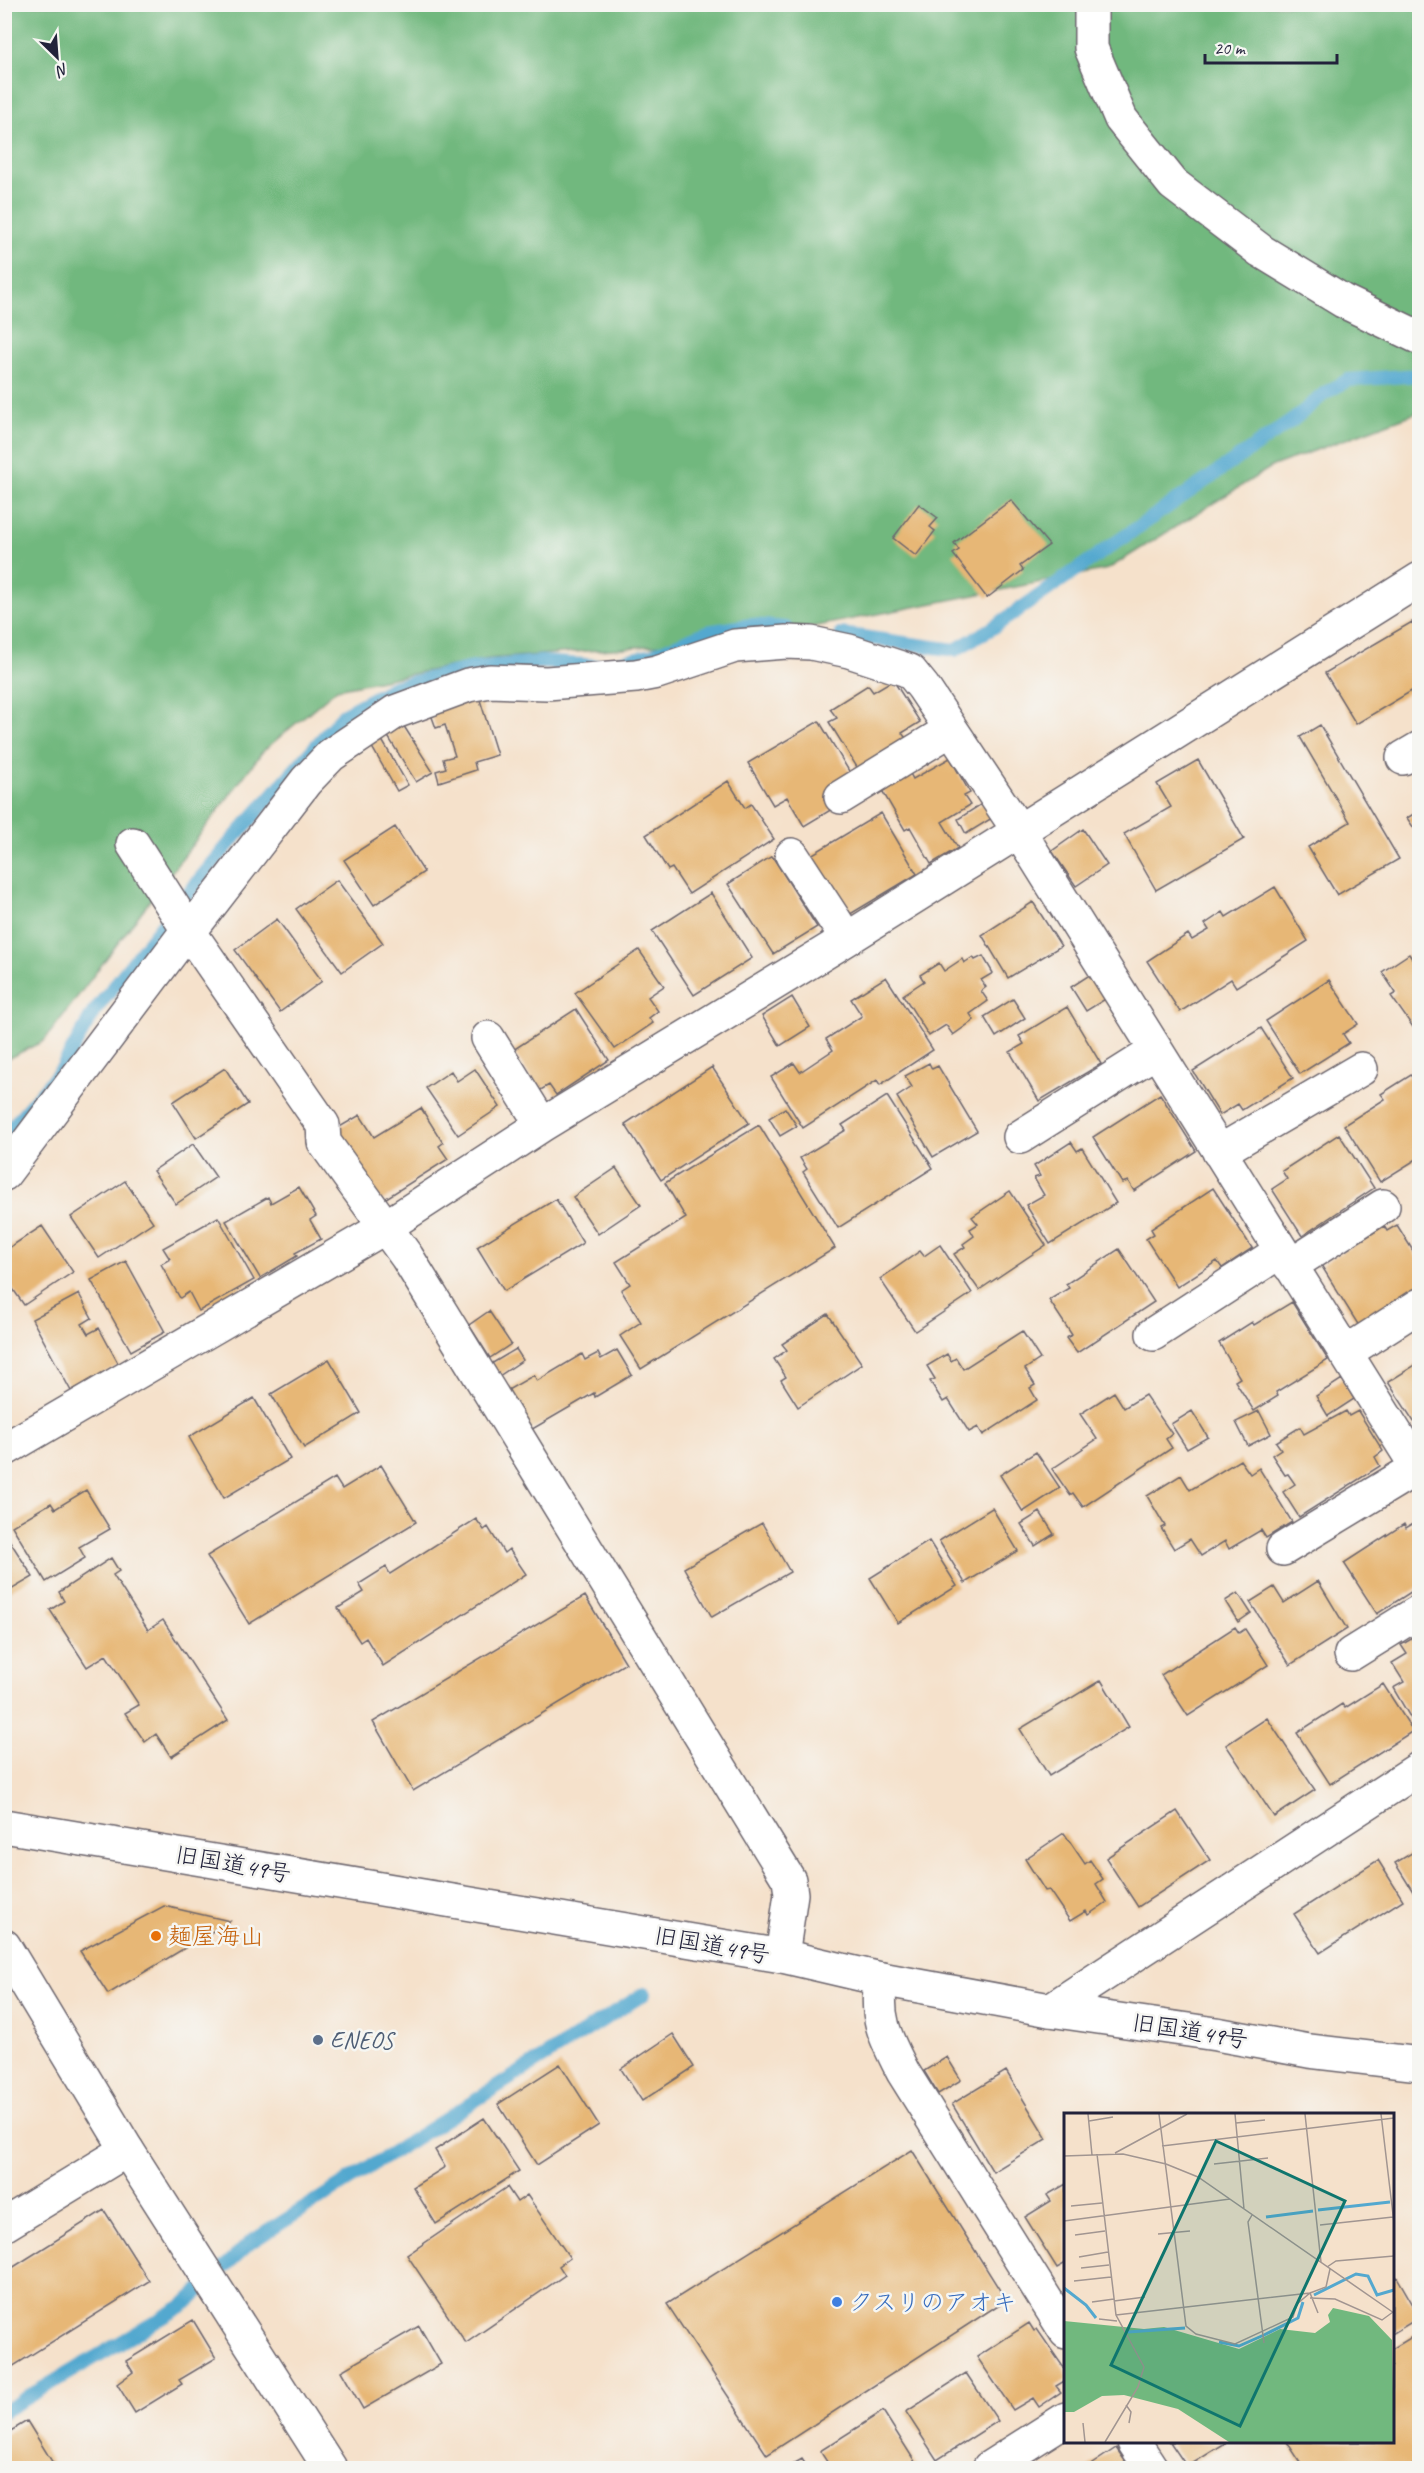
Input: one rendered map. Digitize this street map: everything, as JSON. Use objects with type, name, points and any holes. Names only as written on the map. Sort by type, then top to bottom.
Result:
[{"type":"street","points":[[1091,4],[1091,48],[1121,119],[1173,184],[1261,251],[1342,301],[1419,338]]},
{"type":"street","points":[[4,1450],[387,1226],[542,1125],[847,939],[1419,579]]},
{"type":"street","points":[[4,1174],[187,928],[194,926],[306,782],[331,755],[395,712],[468,685],[490,681],[547,683],[636,676],[657,672],[735,646],[786,642],[811,643],[849,651],[910,671],[1019,831],[1418,1468],[1282,1549]]},
{"type":"street","points":[[840,797],[950,730]]},
{"type":"street","points":[[133,844],[187,928],[323,1125],[324,1142],[387,1226],[789,1880],[791,1894],[782,1956]]},
{"type":"street","points":[[792,855],[847,939]]},
{"type":"street","points":[[488,1038],[542,1125]]},
{"type":"street","points":[[1020,1137],[1156,1051]]},
{"type":"street","points":[[1219,1152],[1361,1069]]},
{"type":"street","points":[[1153,1334],[1383,1206]]},
{"type":"street","points":[[1345,1353],[1419,1305]]},
{"type":"street","points":[[1351,1654],[1419,1611]]},
{"type":"street","points":[[1050,2010],[1419,1768]]},
{"type":"street","name":"旧国道49号","points":[[4,1826],[782,1956],[881,1979],[1050,2010],[1216,2034],[1310,2051],[1419,2064]]},
{"type":"street","points":[[4,1946],[128,2150],[330,2469]]},
{"type":"street","points":[[881,1979],[877,2004],[888,2043],[903,2072],[1064,2330]]},
{"type":"street","points":[[4,2225],[128,2150]]},
{"type":"street","points":[[989,2469],[1064,2420]]},
{"type":"street","points":[[1135,2443],[1151,2469]]},
{"type":"green space","points":[[5,5],[1419,5],[1419,412],[1273,466],[1108,569],[761,637],[488,659],[337,689],[263,751],[44,1041],[5,1060]]},
{"type":"building","points":[[1011,500],[1049,545],[1020,566],[1023,570],[987,598],[953,554],[959,550],[954,543]]},
{"type":"building","points":[[919,504],[938,518],[930,527],[935,531],[916,556],[893,538]]},
{"type":"building","points":[[1412,622],[1420,634],[1420,686],[1356,724],[1325,673]]},
{"type":"building","points":[[893,680],[920,722],[902,733],[908,741],[860,772],[829,722],[837,718],[830,709],[868,685],[873,692]]},
{"type":"building","points":[[477,690],[497,755],[474,762],[476,770],[439,782],[436,771],[446,768],[443,759],[455,756],[445,725],[436,728],[428,706]]},
{"type":"building","points":[[400,720],[433,772],[416,782],[384,730]]},
{"type":"building","points":[[819,721],[855,781],[834,808],[804,826],[787,797],[773,805],[748,763]]},
{"type":"building","points":[[1320,725],[1399,859],[1337,895],[1308,847],[1350,822],[1300,737]]},
{"type":"building","points":[[379,735],[408,785],[397,791],[368,740]]},
{"type":"building","points":[[950,758],[970,793],[964,796],[970,805],[942,822],[958,848],[931,864],[910,827],[905,830],[880,787],[908,770],[913,779]]},
{"type":"building","points":[[1198,760],[1244,839],[1156,890],[1124,834],[1171,807],[1157,784]]},
{"type":"building","points":[[728,781],[745,808],[751,804],[774,839],[689,894],[672,868],[668,870],[646,835]]},
{"type":"building","points":[[983,803],[992,818],[966,834],[958,819]]},
{"type":"building","points":[[1420,810],[1420,837],[1407,818]]},
{"type":"building","points":[[881,813],[917,874],[847,916],[811,855]]},
{"type":"building","points":[[395,827],[424,872],[374,905],[344,860]]},
{"type":"building","points":[[1083,829],[1107,865],[1076,886],[1052,851]]},
{"type":"building","points":[[772,856],[817,927],[773,954],[728,884]]},
{"type":"building","points":[[337,880],[383,943],[342,972],[296,909]]},
{"type":"building","points":[[1275,887],[1308,941],[1236,987],[1231,979],[1180,1012],[1147,961],[1188,934],[1192,940],[1209,930],[1205,924],[1223,912],[1226,917]]},
{"type":"building","points":[[711,893],[752,958],[694,995],[652,931]]},
{"type":"building","points":[[1033,902],[1061,946],[1008,978],[982,935]]},
{"type":"building","points":[[277,919],[322,981],[280,1012],[235,950]]},
{"type":"building","points":[[639,950],[664,986],[648,997],[658,1011],[649,1018],[653,1023],[615,1049],[575,993]]},
{"type":"building","points":[[1409,954],[1414,962],[1420,958],[1420,1037],[1391,996],[1396,993],[1382,972]]},
{"type":"building","points":[[983,956],[993,973],[981,980],[986,987],[981,991],[988,1001],[970,1014],[974,1020],[953,1035],[946,1025],[929,1036],[903,995],[924,981],[920,975],[939,963],[944,971],[962,959],[964,963],[973,957],[975,960]]},
{"type":"building","points":[[1091,974],[1107,998],[1086,1011],[1071,987]]},
{"type":"building","points":[[886,977],[933,1050],[880,1085],[877,1080],[803,1128],[771,1077],[794,1063],[800,1072],[833,1050],[826,1039],[862,1016],[851,999]]},
{"type":"building","points":[[1329,980],[1358,1024],[1343,1034],[1349,1043],[1300,1074],[1266,1021]]},
{"type":"building","points":[[792,997],[810,1027],[780,1046],[762,1016]]},
{"type":"building","points":[[1013,999],[1025,1018],[996,1037],[984,1017]]},
{"type":"building","points":[[1067,1007],[1101,1064],[1039,1101],[1010,1052],[1024,1044],[1019,1036]]},
{"type":"building","points":[[576,1009],[609,1060],[556,1095],[549,1085],[539,1091],[513,1050]]},
{"type":"building","points":[[1261,1028],[1293,1078],[1242,1110],[1238,1104],[1220,1115],[1193,1071]]},
{"type":"building","points":[[929,1063],[932,1069],[938,1066],[977,1131],[933,1157],[897,1097],[912,1087],[905,1076]]},
{"type":"building","points":[[712,1067],[749,1123],[661,1180],[625,1124]]},
{"type":"building","points":[[225,1068],[248,1104],[196,1138],[173,1102]]},
{"type":"building","points":[[475,1069],[500,1107],[458,1135],[426,1088],[451,1071],[457,1081]]},
{"type":"building","points":[[1411,1075],[1415,1081],[1420,1078],[1420,1157],[1380,1182],[1344,1125],[1385,1099],[1381,1094]]},
{"type":"building","points":[[1160,1094],[1196,1151],[1134,1191],[1128,1181],[1122,1183],[1093,1137]]},
{"type":"building","points":[[887,1096],[933,1168],[838,1228],[803,1172],[807,1169],[800,1158],[846,1130],[842,1125]]},
{"type":"building","points":[[421,1108],[443,1143],[439,1146],[448,1159],[380,1202],[331,1132],[360,1115],[374,1137]]},
{"type":"building","points":[[785,1108],[797,1126],[780,1136],[769,1118]]},
{"type":"building","points":[[759,1125],[835,1248],[641,1369],[620,1336],[641,1322],[621,1290],[630,1284],[616,1262],[686,1218],[665,1183]]},
{"type":"building","points":[[1339,1134],[1374,1188],[1302,1236],[1272,1189],[1287,1179],[1282,1171]]},
{"type":"building","points":[[1071,1142],[1077,1151],[1082,1148],[1116,1203],[1050,1244],[1026,1205],[1044,1195],[1034,1178],[1040,1176],[1034,1166]]},
{"type":"building","points":[[193,1144],[216,1177],[176,1204],[153,1171]]},
{"type":"building","points":[[616,1168],[641,1205],[598,1234],[573,1197]]},
{"type":"building","points":[[125,1181],[153,1222],[99,1258],[71,1217]]},
{"type":"building","points":[[299,1187],[316,1216],[310,1220],[321,1239],[295,1253],[297,1256],[260,1278],[226,1221],[268,1197],[271,1203]]},
{"type":"building","points":[[1213,1188],[1252,1248],[1222,1268],[1217,1261],[1177,1287],[1146,1239],[1154,1234],[1151,1229]]},
{"type":"building","points":[[1010,1191],[1046,1245],[979,1290],[954,1254],[965,1247],[963,1244],[974,1236],[970,1229],[978,1224],[972,1217]]},
{"type":"building","points":[[556,1199],[583,1243],[504,1291],[477,1247]]},
{"type":"building","points":[[218,1217],[254,1280],[199,1311],[189,1292],[180,1298],[161,1264],[170,1259],[163,1248]]},
{"type":"building","points":[[1397,1225],[1420,1262],[1420,1288],[1359,1326],[1321,1265],[1384,1226],[1387,1231]]},
{"type":"building","points":[[42,1226],[73,1272],[24,1305],[4,1276],[4,1251]]},
{"type":"building","points":[[940,1245],[972,1293],[915,1331],[880,1279],[920,1251],[924,1256]]},
{"type":"building","points":[[1119,1249],[1154,1302],[1077,1353],[1066,1338],[1072,1335],[1049,1300],[1069,1288],[1066,1284]]},
{"type":"building","points":[[126,1261],[165,1332],[131,1351],[91,1280]]},
{"type":"building","points":[[79,1294],[92,1318],[82,1324],[88,1334],[99,1328],[119,1365],[71,1391],[32,1319]]},
{"type":"building","points":[[1292,1302],[1328,1360],[1276,1392],[1278,1396],[1254,1411],[1235,1381],[1240,1378],[1219,1343],[1252,1322],[1254,1325]]},
{"type":"building","points":[[489,1311],[511,1344],[490,1358],[469,1325]]},
{"type":"building","points":[[828,1314],[862,1364],[798,1407],[781,1380],[786,1377],[774,1359],[787,1350],[782,1344]]},
{"type":"building","points":[[1022,1331],[1040,1359],[1025,1369],[1035,1385],[1030,1388],[1037,1400],[983,1435],[978,1427],[969,1432],[948,1399],[943,1402],[930,1381],[935,1379],[927,1366],[947,1354],[951,1361],[956,1358],[963,1369]]},
{"type":"building","points":[[516,1349],[523,1360],[499,1376],[491,1364]]},
{"type":"building","points":[[617,1350],[632,1375],[595,1397],[594,1393],[529,1431],[506,1391],[534,1375],[537,1381],[582,1354],[585,1360],[598,1353],[601,1359]]},
{"type":"building","points":[[329,1359],[361,1413],[304,1448],[271,1394]]},
{"type":"building","points":[[1420,1362],[1420,1431],[1388,1382]]},
{"type":"building","points":[[1342,1379],[1354,1399],[1328,1416],[1316,1396]]},
{"type":"building","points":[[1114,1392],[1124,1408],[1145,1395],[1172,1434],[1166,1439],[1172,1448],[1083,1507],[1073,1493],[1070,1495],[1052,1469],[1097,1439],[1080,1414]]},
{"type":"building","points":[[254,1398],[290,1459],[224,1498],[189,1437]]},
{"type":"building","points":[[1192,1411],[1208,1437],[1187,1449],[1171,1424]]},
{"type":"building","points":[[1259,1411],[1271,1434],[1248,1446],[1236,1422]]},
{"type":"building","points":[[1346,1411],[1349,1416],[1358,1411],[1383,1451],[1375,1457],[1380,1466],[1299,1517],[1283,1492],[1295,1484],[1288,1474],[1285,1475],[1272,1455],[1281,1449],[1276,1442],[1300,1427],[1304,1434]]},
{"type":"building","points":[[1036,1452],[1060,1488],[1023,1512],[1000,1475]]},
{"type":"building","points":[[1240,1460],[1250,1474],[1259,1468],[1292,1522],[1266,1538],[1261,1530],[1229,1549],[1225,1541],[1201,1556],[1190,1539],[1174,1549],[1161,1528],[1165,1526],[1147,1496],[1181,1475],[1190,1490]]},
{"type":"building","points":[[381,1465],[416,1522],[249,1624],[207,1556],[335,1478],[342,1489]]},
{"type":"building","points":[[86,1490],[110,1529],[79,1547],[85,1558],[46,1582],[12,1526],[51,1503],[55,1509]]},
{"type":"building","points":[[992,1508],[1018,1551],[965,1583],[939,1541]]},
{"type":"building","points":[[1040,1512],[1054,1534],[1035,1546],[1021,1524]]},
{"type":"building","points":[[476,1519],[484,1530],[488,1527],[504,1553],[509,1549],[526,1574],[383,1666],[366,1638],[360,1642],[338,1608],[364,1592],[359,1584],[386,1567],[390,1574]]},
{"type":"building","points":[[762,1523],[790,1572],[712,1617],[684,1568]]},
{"type":"building","points":[[1414,1523],[1420,1531],[1420,1586],[1377,1614],[1344,1563],[1404,1524],[1406,1528]]},
{"type":"building","points":[[4,1532],[33,1577],[4,1594]]},
{"type":"building","points":[[929,1541],[957,1586],[898,1623],[870,1578]]},
{"type":"building","points":[[111,1558],[119,1571],[113,1575],[148,1630],[163,1620],[228,1720],[171,1757],[156,1734],[145,1742],[125,1713],[139,1705],[106,1655],[87,1667],[50,1610],[64,1601],[59,1592]]},
{"type":"building","points":[[1318,1581],[1347,1629],[1290,1665],[1250,1602],[1274,1587],[1284,1603]]},
{"type":"building","points":[[1238,1593],[1251,1613],[1238,1622],[1225,1601]]},
{"type":"building","points":[[585,1596],[626,1663],[413,1791],[373,1722]]},
{"type":"building","points":[[1235,1627],[1239,1633],[1245,1629],[1268,1665],[1188,1716],[1161,1675]]},
{"type":"building","points":[[1420,1634],[1420,1734],[1393,1688],[1404,1682],[1392,1663],[1407,1654],[1401,1645]]},
{"type":"building","points":[[1101,1680],[1129,1727],[1049,1776],[1020,1729]]},
{"type":"building","points":[[1383,1684],[1413,1731],[1330,1784],[1297,1733],[1342,1704],[1345,1708]]},
{"type":"building","points":[[1267,1718],[1315,1790],[1274,1817],[1226,1745]]},
{"type":"building","points":[[1177,1811],[1210,1860],[1138,1907],[1106,1858]]},
{"type":"building","points":[[1064,1833],[1085,1864],[1090,1860],[1103,1879],[1096,1884],[1107,1902],[1088,1915],[1086,1911],[1070,1921],[1049,1890],[1045,1891],[1025,1859]]},
{"type":"building","points":[[1420,1848],[1420,1897],[1417,1898],[1395,1863]]},
{"type":"building","points":[[1378,1860],[1403,1900],[1320,1953],[1294,1914]]},
{"type":"building","name":"麺屋海山","points":[[164,1906],[230,1921],[108,1994],[80,1951]]},
{"type":"building","points":[[673,2034],[694,2067],[642,2101],[621,2069]]},
{"type":"building","points":[[947,2057],[961,2080],[938,2094],[924,2071]]},
{"type":"building","points":[[560,2064],[599,2125],[537,2165],[498,2104]]},
{"type":"building","points":[[1006,2071],[1047,2139],[993,2172],[952,2104]]},
{"type":"building","points":[[484,2118],[519,2171],[436,2224],[413,2187],[445,2167],[435,2150]]},
{"type":"building","name":"クスリのアオキ","points":[[912,2150],[1006,2300],[767,2455],[667,2304]]},
{"type":"building","points":[[1064,2185],[1064,2264],[1057,2268],[1025,2217],[1051,2201],[1047,2195]]},
{"type":"building","points":[[507,2187],[517,2202],[527,2195],[570,2258],[559,2266],[565,2275],[466,2343],[407,2255]]},
{"type":"building","points":[[104,2210],[149,2281],[4,2372],[4,2273]]},
{"type":"building","points":[[1397,2277],[1420,2317],[1394,2333],[1394,2279]]},
{"type":"building","points":[[193,2320],[216,2358],[179,2380],[182,2384],[135,2413],[117,2384],[133,2372],[126,2361]]},
{"type":"building","points":[[1029,2323],[1034,2331],[1037,2329],[1064,2368],[1064,2381],[1056,2386],[1061,2392],[1039,2407],[1033,2398],[1013,2410],[977,2357]]},
{"type":"building","points":[[419,2326],[441,2364],[363,2409],[341,2371]]},
{"type":"building","points":[[1420,2332],[1420,2461],[1407,2468],[1304,2468],[1288,2443],[1394,2443],[1394,2348]]},
{"type":"building","points":[[966,2373],[998,2421],[937,2460],[906,2412]]},
{"type":"building","points":[[883,2411],[919,2468],[831,2468],[820,2451]]},
{"type":"building","points":[[27,2421],[56,2468],[4,2468],[4,2435]]},
{"type":"building","points":[[1171,2443],[1225,2443],[1187,2467]]},
{"type":"building","points":[[1116,2448],[1130,2468],[1086,2468]]},
{"type":"building","points":[[802,2459],[808,2468],[786,2468]]},
{"type":"waterway","points":[[841,634],[955,650],[991,629],[1293,420],[1325,393],[1348,380],[1420,375]]},
{"type":"waterway","points":[[4,1136],[61,1070],[93,1013],[169,916],[228,845],[344,714],[394,687],[472,668],[541,662],[599,666],[652,655],[707,632],[751,625],[786,628]]},
{"type":"waterway","points":[[4,2411],[184,2305],[251,2242],[644,1994]]},
{"type":"place","name":"麺屋海山","points":[[156,1936]]},
{"type":"place","name":"ENEOS","points":[[318,2040]]},
{"type":"place","name":"クスリのアオキ","points":[[837,2302]]}]
